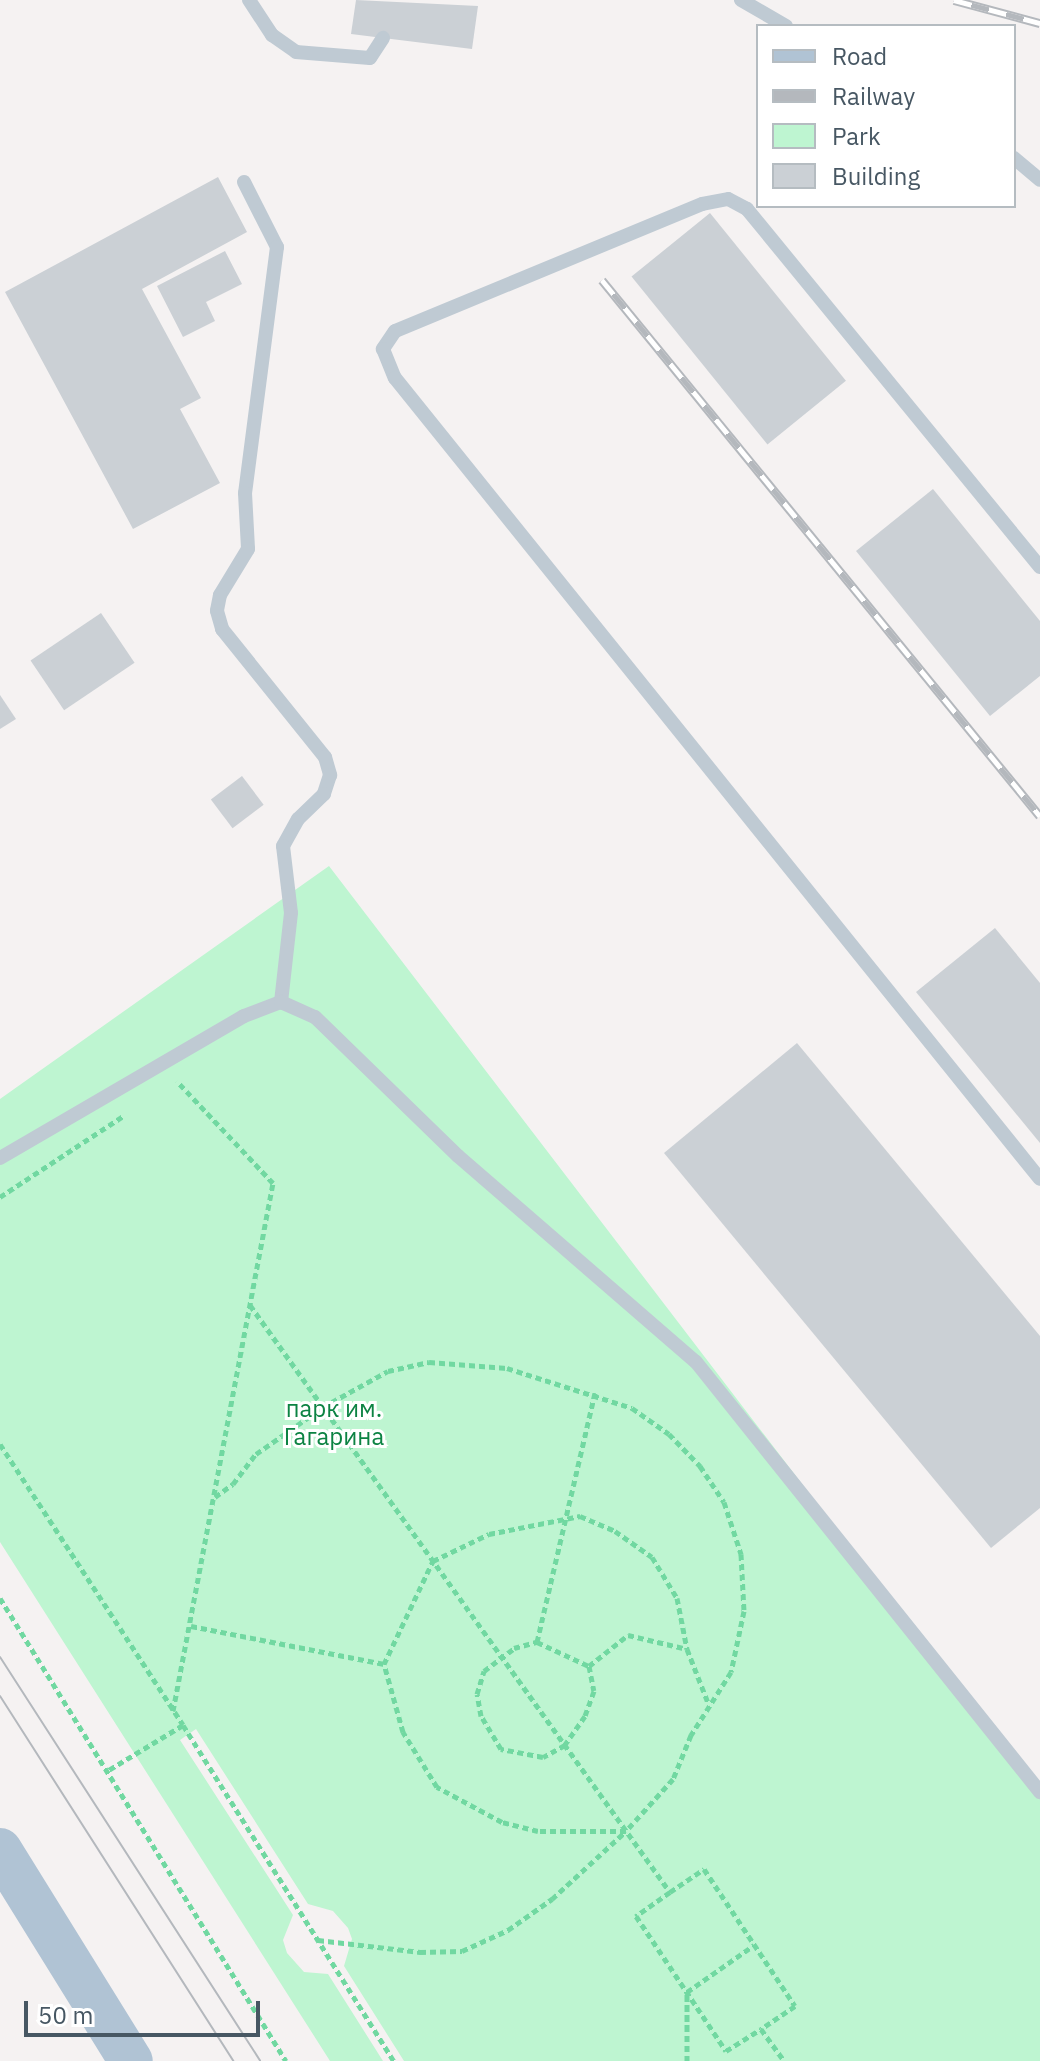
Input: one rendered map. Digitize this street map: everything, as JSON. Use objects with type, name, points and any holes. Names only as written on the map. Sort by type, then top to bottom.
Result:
[{"type":"main road","points":[[0,1850],[131,2061]]},
{"type":"lane","points":[[249,0],[272,35],[296,52],[370,58],[377,54],[383,38]]},
{"type":"lane","points":[[741,0],[783,24]]},
{"type":"lane","points":[[1016,160],[1040,180]]},
{"type":"lane","points":[[244,182],[277,247],[245,493],[248,549],[220,595],[217,611],[222,629],[325,757],[330,775],[324,794],[298,819],[283,846],[291,913],[281,1002]]},
{"type":"lane","points":[[1040,567],[747,209],[728,199],[702,204],[395,331],[383,349],[395,378],[1040,1179]]},
{"type":"lane","points":[[0,1158],[200,1039],[281,1002],[315,1017],[338,1035],[458,1156],[696,1362],[1040,1792]]},
{"type":"path","points":[[165,1089],[177,1080],[273,1183],[173,1711]]},
{"type":"path","points":[[0,1197],[139,1106]]},
{"type":"path","points":[[250,1305],[670,1892]]},
{"type":"path","points":[[215,1497],[233,1484],[256,1454],[323,1407],[388,1371],[429,1362],[507,1368],[595,1393],[632,1408],[669,1434],[700,1466],[724,1502],[741,1554],[744,1611],[731,1672],[709,1706],[673,1779],[626,1831],[552,1899],[508,1930],[462,1951],[420,1952],[317,1939]]},
{"type":"path","points":[[537,1642],[595,1393]]},
{"type":"path","points":[[0,1444],[183,1725],[394,2061]]},
{"type":"path","points":[[626,1831],[538,1831],[502,1822],[437,1787],[403,1732],[384,1664],[433,1561],[489,1534],[566,1516],[615,1531],[652,1557],[677,1598],[687,1649],[709,1706]]},
{"type":"path","points":[[0,1598],[286,2061]]},
{"type":"path","points":[[191,1626],[384,1664]]},
{"type":"path","points":[[589,1666],[628,1635],[687,1649]]},
{"type":"path","points":[[537,1642],[589,1666],[594,1691],[585,1716],[565,1745],[543,1757],[501,1749],[491,1737],[477,1694],[484,1671],[501,1655],[537,1642]]},
{"type":"path","points":[[107,1771],[183,1725]]},
{"type":"path","points":[[724,2061],[726,2051],[636,1916],[704,1869],[795,2006],[726,2051]]},
{"type":"path","points":[[687,1992],[754,1945]]},
{"type":"path","points":[[687,1992],[687,2061]]},
{"type":"path","points":[[761,2029],[784,2061]]},
{"type":"green space","name":"парк им. Гагарина","points":[[329,866],[1040,1795],[1040,2061],[404,2061],[344,1966],[352,1939],[348,1928],[333,1911],[308,1904],[196,1729],[180,1740],[293,1915],[283,1940],[287,1953],[304,1972],[328,1974],[383,2061],[330,2061],[0,1542],[0,1099]]},
{"type":"building","points":[[356,0],[478,6],[472,49],[351,34]]},
{"type":"building","points":[[218,177],[247,232],[142,289],[201,398],[180,409],[220,483],[133,529],[5,292]]},
{"type":"building","points":[[710,213],[846,381],[767,444],[632,277]]},
{"type":"building","points":[[225,251],[242,284],[206,302],[215,321],[183,337],[157,286]]},
{"type":"building","points":[[933,489],[1040,621],[1040,676],[990,716],[856,551]]},
{"type":"building","points":[[101,613],[135,663],[64,710],[31,661]]},
{"type":"building","points":[[0,695],[16,719],[0,729]]},
{"type":"building","points":[[242,776],[264,805],[233,828],[211,799]]},
{"type":"building","points":[[995,928],[1040,983],[1040,1143],[916,992]]},
{"type":"building","points":[[797,1043],[1040,1336],[1040,1508],[991,1548],[664,1153]]},
{"type":"tram line","points":[[0,1657],[260,2061]]},
{"type":"tram line","points":[[0,1696],[233,2061]]},
{"type":"railway","points":[[954,0],[1040,23]]},
{"type":"railway","points":[[602,280],[1040,816]]}]
